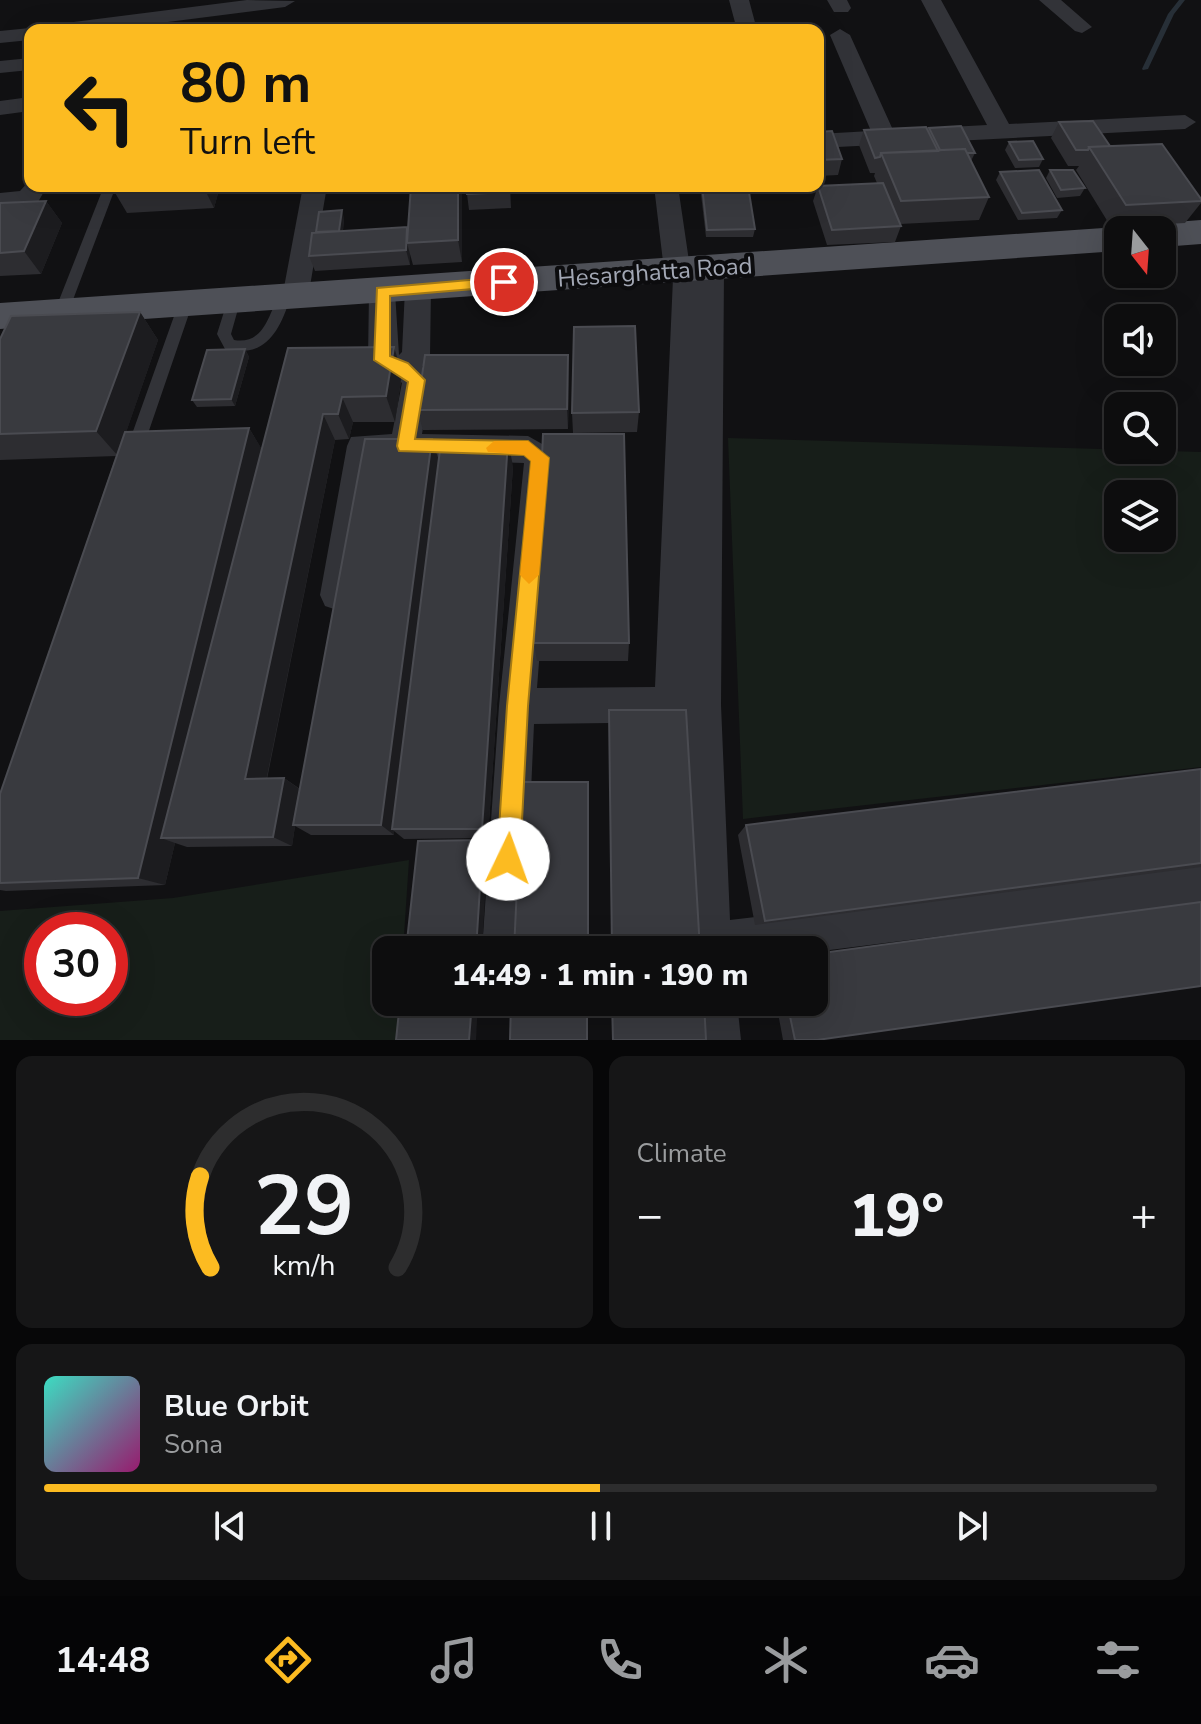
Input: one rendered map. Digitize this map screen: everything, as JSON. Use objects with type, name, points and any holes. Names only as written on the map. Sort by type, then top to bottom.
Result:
[{"type":"main road","points":[[1176,234],[1201,232]]},
{"type":"main road","name":"Hesarghatta Road","points":[[0,316],[1104,240]]},
{"type":"street","points":[[739,0],[745,24]]},
{"type":"street","points":[[931,0],[1000,129]]},
{"type":"street","points":[[1049,0],[1082,27]]},
{"type":"street","points":[[105,24],[285,1]]},
{"type":"street","points":[[0,37],[24,35]]},
{"type":"street","points":[[840,35],[884,136]]},
{"type":"street","points":[[0,67],[24,65]]},
{"type":"street","points":[[0,108],[24,105]]},
{"type":"street","points":[[824,141],[1000,129],[1185,122]]},
{"type":"street","points":[[0,201],[28,198],[32,192]]},
{"type":"street","points":[[289,298],[314,192]]},
{"type":"street","points":[[668,192],[691,269],[688,704],[709,936]]},
{"type":"street","points":[[400,290],[382,360],[403,367],[417,380],[405,446]]},
{"type":"street","points":[[330,632],[362,446],[528,448],[540,458],[517,706],[504,936]]},
{"type":"street","points":[[517,706],[688,704]]},
{"type":"street","points":[[794,936],[1201,883]]},
{"type":"street","points":[[716,1016],[719,1040]]},
{"type":"lane","points":[[61,313],[108,192]]},
{"type":"lane","points":[[129,467],[185,305]]},
{"type":"shaded area","points":[[728,438],[1104,449],[1104,464],[1176,464],[1176,451],[1201,452],[1201,767],[743,819]]},
{"type":"shaded area","points":[[409,860],[404,936],[372,936],[372,1016],[399,1016],[397,1040],[0,1040],[0,911],[173,898]]},
{"type":"building","points":[[1093,121],[1110,146],[1076,150],[1059,122]]},
{"type":"building","points":[[961,126],[975,153],[967,153],[965,149],[940,150],[929,128]]},
{"type":"building","points":[[926,127],[938,151],[881,153],[880,157],[875,158],[864,130]]},
{"type":"building","points":[[832,131],[842,159],[824,160],[824,132]]},
{"type":"building","points":[[1033,141],[1043,159],[1019,160],[1009,142]]},
{"type":"building","points":[[1162,144],[1201,201],[1126,205],[1089,147]]},
{"type":"building","points":[[965,149],[989,197],[901,201],[881,153]]},
{"type":"building","points":[[1039,170],[1062,210],[1022,213],[1000,172]]},
{"type":"building","points":[[1050,170],[1073,170],[1085,188],[1061,190]]},
{"type":"building","points":[[883,183],[901,226],[832,230],[820,192],[824,192],[824,186]]},
{"type":"building","points":[[411,192],[458,192],[458,240],[407,243]]},
{"type":"building","points":[[467,192],[509,192],[467,194]]},
{"type":"building","points":[[703,192],[749,192],[755,229],[707,230]]},
{"type":"building","points":[[46,201],[24,251],[0,253],[0,203]]},
{"type":"building","points":[[342,210],[339,231],[316,232],[319,212]]},
{"type":"building","points":[[407,227],[406,250],[309,256],[312,233]]},
{"type":"building","points":[[140,312],[96,431],[0,434],[0,339],[11,316]]},
{"type":"building","points":[[635,326],[639,412],[572,413],[574,327]]},
{"type":"building","points":[[394,347],[386,396],[342,397],[338,414],[323,414],[245,779],[284,778],[273,837],[161,838],[288,348]]},
{"type":"building","points":[[245,349],[231,399],[192,400],[207,350]]},
{"type":"building","points":[[425,355],[568,355],[567,409],[417,410]]},
{"type":"building","points":[[249,428],[138,878],[0,883],[0,794],[125,432]]},
{"type":"building","points":[[543,434],[624,434],[629,643],[534,643]]},
{"type":"building","points":[[365,439],[432,439],[381,825],[293,825]]},
{"type":"building","points":[[508,441],[482,829],[392,829],[441,442]]},
{"type":"building","points":[[609,710],[686,710],[699,936],[612,936]]},
{"type":"building","points":[[1201,769],[1201,863],[765,921],[746,825]]},
{"type":"building","points":[[522,782],[588,782],[588,936],[515,936]]},
{"type":"building","points":[[483,840],[477,936],[408,936],[418,841]]},
{"type":"building","points":[[1201,902],[1201,986],[817,1040],[795,1040],[790,1016],[828,1016],[828,952]]},
{"type":"building","points":[[399,1016],[471,1016],[469,1040],[396,1040]]},
{"type":"building","points":[[511,1016],[587,1016],[587,1040],[510,1040]]},
{"type":"building","points":[[612,1016],[705,1016],[706,1040],[613,1040]]},
{"type":"waterway","points":[[1145,69],[1171,14],[1182,0]]},
{"type":"slow traffic","points":[[494,448],[528,448],[537,452],[540,458],[529,575]]},
{"type":"route","points":[[504,282],[382,292],[382,360],[403,367],[417,380],[405,446],[528,448],[537,452],[540,458],[517,706],[508,859]]}]
